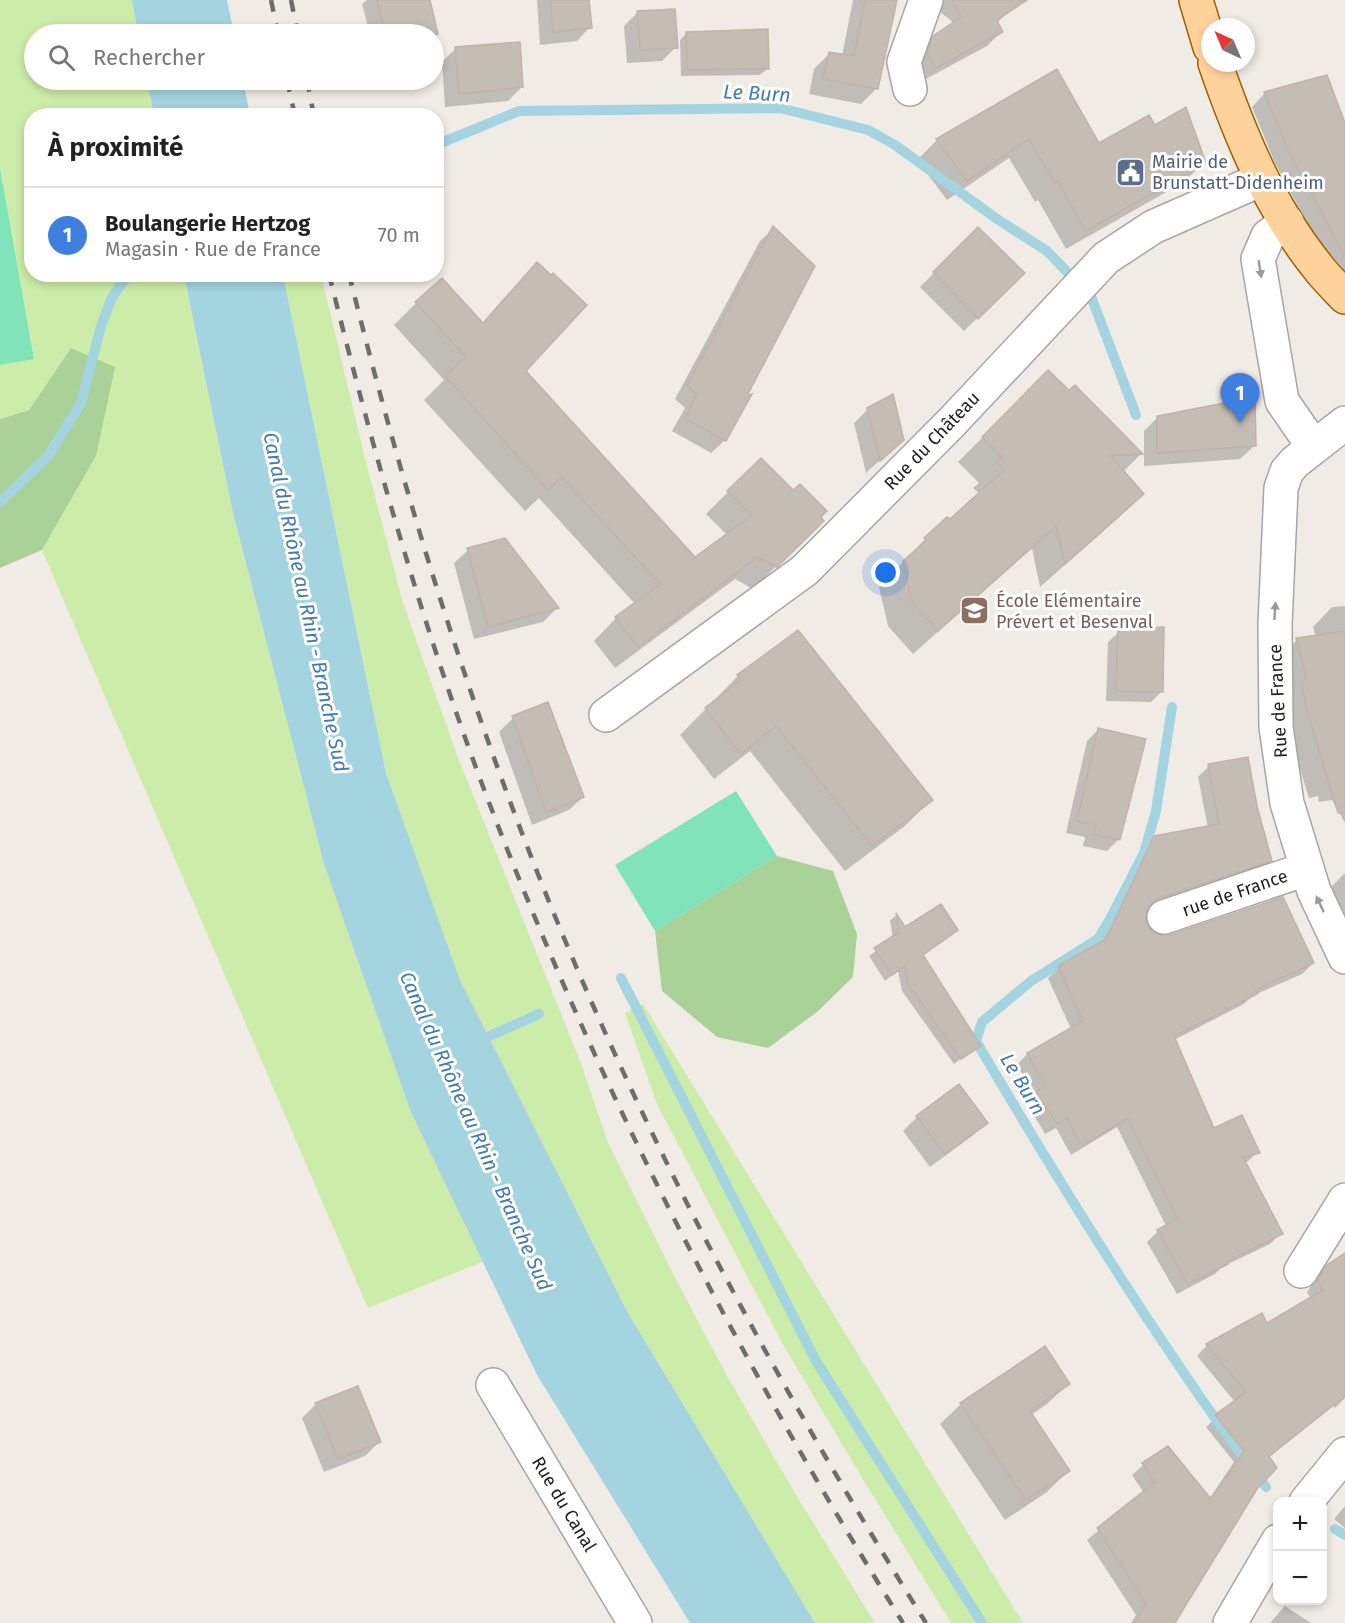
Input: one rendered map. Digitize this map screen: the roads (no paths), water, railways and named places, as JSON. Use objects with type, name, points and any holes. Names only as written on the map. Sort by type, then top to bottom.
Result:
[{"type":"main road","points":[[1196,0],[1201,18]]},
{"type":"main road","points":[[1218,72],[1235,118],[1262,179],[1287,222],[1317,266],[1345,297]]},
{"type":"street","points":[[910,88],[904,62],[926,0]]},
{"type":"street","name":"Rue du Château","points":[[606,715],[805,570],[952,422],[1106,258],[1153,227],[1262,179]]},
{"type":"street","points":[[1287,222],[1268,236],[1258,259],[1282,401],[1313,446]]},
{"type":"street","name":"Rue de France","points":[[1345,423],[1294,462],[1287,471],[1281,488],[1275,625],[1276,728],[1287,803],[1306,869],[1345,957]]},
{"type":"street","name":"rue de France","points":[[1164,917],[1306,869]]},
{"type":"street","points":[[1301,1270],[1345,1200]]},
{"type":"street","name":"Rue du Canal","points":[[494,1385],[635,1623]]},
{"type":"street","points":[[1310,1497],[1345,1454]]},
{"type":"street","points":[[1230,1623],[1273,1550]]},
{"type":"water","points":[[132,0],[227,0],[232,24],[136,24]]},
{"type":"water","points":[[149,90],[245,90],[249,108],[153,108]]},
{"type":"water","name":"Canal du Rhône au Rhin - Branche Sud","points":[[185,282],[284,282],[386,773],[460,980],[628,1313],[815,1623],[690,1623],[537,1375],[410,1110],[324,864],[233,513]]},
{"type":"waterway","name":"Le Burn","points":[[444,142],[519,111],[780,108],[868,130],[895,145],[997,219],[1047,251],[1069,274]]},
{"type":"waterway","points":[[0,502],[48,456],[81,403],[101,326],[112,297],[123,282]]},
{"type":"waterway","name":"Le Burn","points":[[1092,299],[1136,415]]},
{"type":"waterway","name":"Le Burn","points":[[1172,707],[1156,811],[1144,853],[1110,919],[1098,939],[1031,981],[982,1022],[976,1041],[1058,1178],[1143,1312],[1218,1423],[1266,1487]]},
{"type":"waterway","points":[[621,978],[816,1361],[982,1623]]},
{"type":"waterway","points":[[476,1042],[539,1014]]},
{"type":"waterway","name":"Le Burn","points":[[1335,1529],[1345,1535]]},
{"type":"railway","points":[[271,0],[276,24]]},
{"type":"railway","points":[[291,0],[296,24]]},
{"type":"railway","points":[[289,90],[293,108]]},
{"type":"railway","points":[[309,90],[312,108]]},
{"type":"railway","points":[[331,282],[398,532],[438,659],[482,784],[571,1002],[620,1109],[726,1318],[842,1523],[903,1623]]},
{"type":"railway","points":[[351,282],[402,473],[463,669],[533,862],[572,958],[649,1126],[722,1271],[841,1484],[926,1623]]},
{"type":"place","name":"Mairie de Brunstatt-Didenheim","points":[[1131,172]]},
{"type":"place","name":"Boulangerie Hertzog","points":[[1240,423]]},
{"type":"place","name":"École Elémentaire Prévert et Besenval","points":[[975,611]]}]
